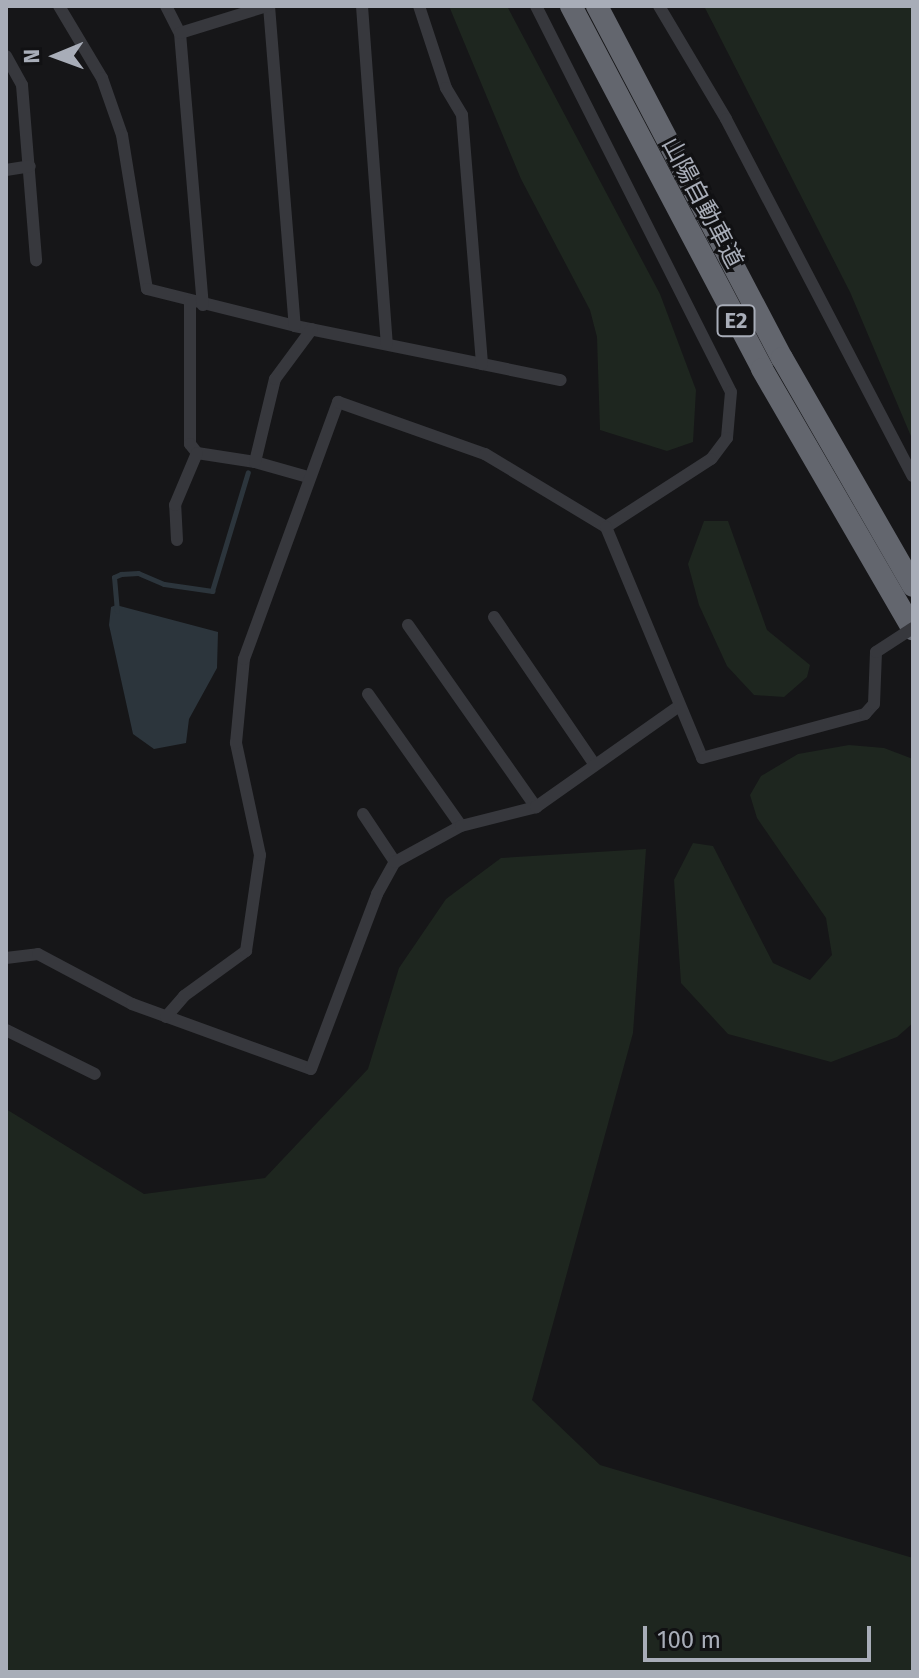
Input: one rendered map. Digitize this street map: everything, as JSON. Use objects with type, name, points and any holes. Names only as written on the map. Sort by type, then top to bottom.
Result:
[{"type":"highway","name":"山陽自動車道","points":[[571,6],[762,369],[913,628]]},
{"type":"highway","name":"山陽自動車道","points":[[597,6],[782,358],[913,586]]},
{"type":"street","points":[[59,6],[102,78],[122,135],[147,289],[295,326],[561,380]]},
{"type":"street","points":[[166,6],[180,33],[197,303],[190,444],[197,453],[255,462],[308,477]]},
{"type":"street","points":[[180,33],[268,6],[295,326]]},
{"type":"street","points":[[362,6],[387,344]]},
{"type":"street","points":[[419,6],[446,88],[462,115],[482,364]]},
{"type":"street","points":[[536,6],[731,392],[727,438],[711,459],[606,527]]},
{"type":"street","points":[[659,6],[726,119],[913,476]]},
{"type":"street","points":[[6,56],[22,85],[36,260]]},
{"type":"street","points":[[6,88],[22,85]]},
{"type":"street","points":[[6,170],[30,166]]},
{"type":"street","points":[[255,462],[275,379],[312,329]]},
{"type":"street","points":[[166,1017],[184,996],[246,951],[260,855],[236,743],[244,659],[308,477],[338,402],[485,454],[606,527],[702,758],[851,719],[874,704],[876,652],[913,628]]},
{"type":"street","points":[[177,540],[175,505],[197,453]]},
{"type":"street","points":[[494,617],[595,765]]},
{"type":"street","points":[[408,625],[536,807]]},
{"type":"street","points":[[368,694],[461,826]]},
{"type":"street","points":[[6,958],[38,954],[166,1017],[311,1069],[377,894],[395,862],[461,826],[536,807],[679,706]]},
{"type":"street","points":[[363,814],[395,862]]},
{"type":"street","points":[[6,1030],[95,1074]]},
{"type":"shaded area","points":[[449,6],[507,6],[660,294],[696,390],[693,442],[667,451],[600,430],[597,337],[590,310],[521,179]]},
{"type":"shaded area","points":[[704,6],[912,6],[913,441],[850,292]]},
{"type":"shaded area","points":[[704,521],[728,521],[767,630],[810,665],[807,677],[784,697],[754,695],[727,666],[699,605],[688,564]]},
{"type":"shaded area","points":[[116,605],[218,632],[217,668],[189,719],[186,743],[154,749],[133,734],[109,625],[111,607]]},
{"type":"shaded area","points":[[849,745],[884,748],[913,759],[913,1023],[897,1037],[831,1062],[728,1034],[681,983],[674,880],[693,843],[713,846],[773,963],[810,980],[832,955],[826,918],[757,818],[750,795],[761,776],[798,754]]},
{"type":"shaded area","points":[[646,849],[633,1033],[532,1400],[600,1465],[913,1558],[913,1672],[6,1672],[6,1109],[144,1194],[265,1178],[368,1069],[399,968],[446,899],[501,858]]},
{"type":"waterway","points":[[117,611],[114,577],[121,574],[138,573],[164,584],[212,591],[248,472]]}]
